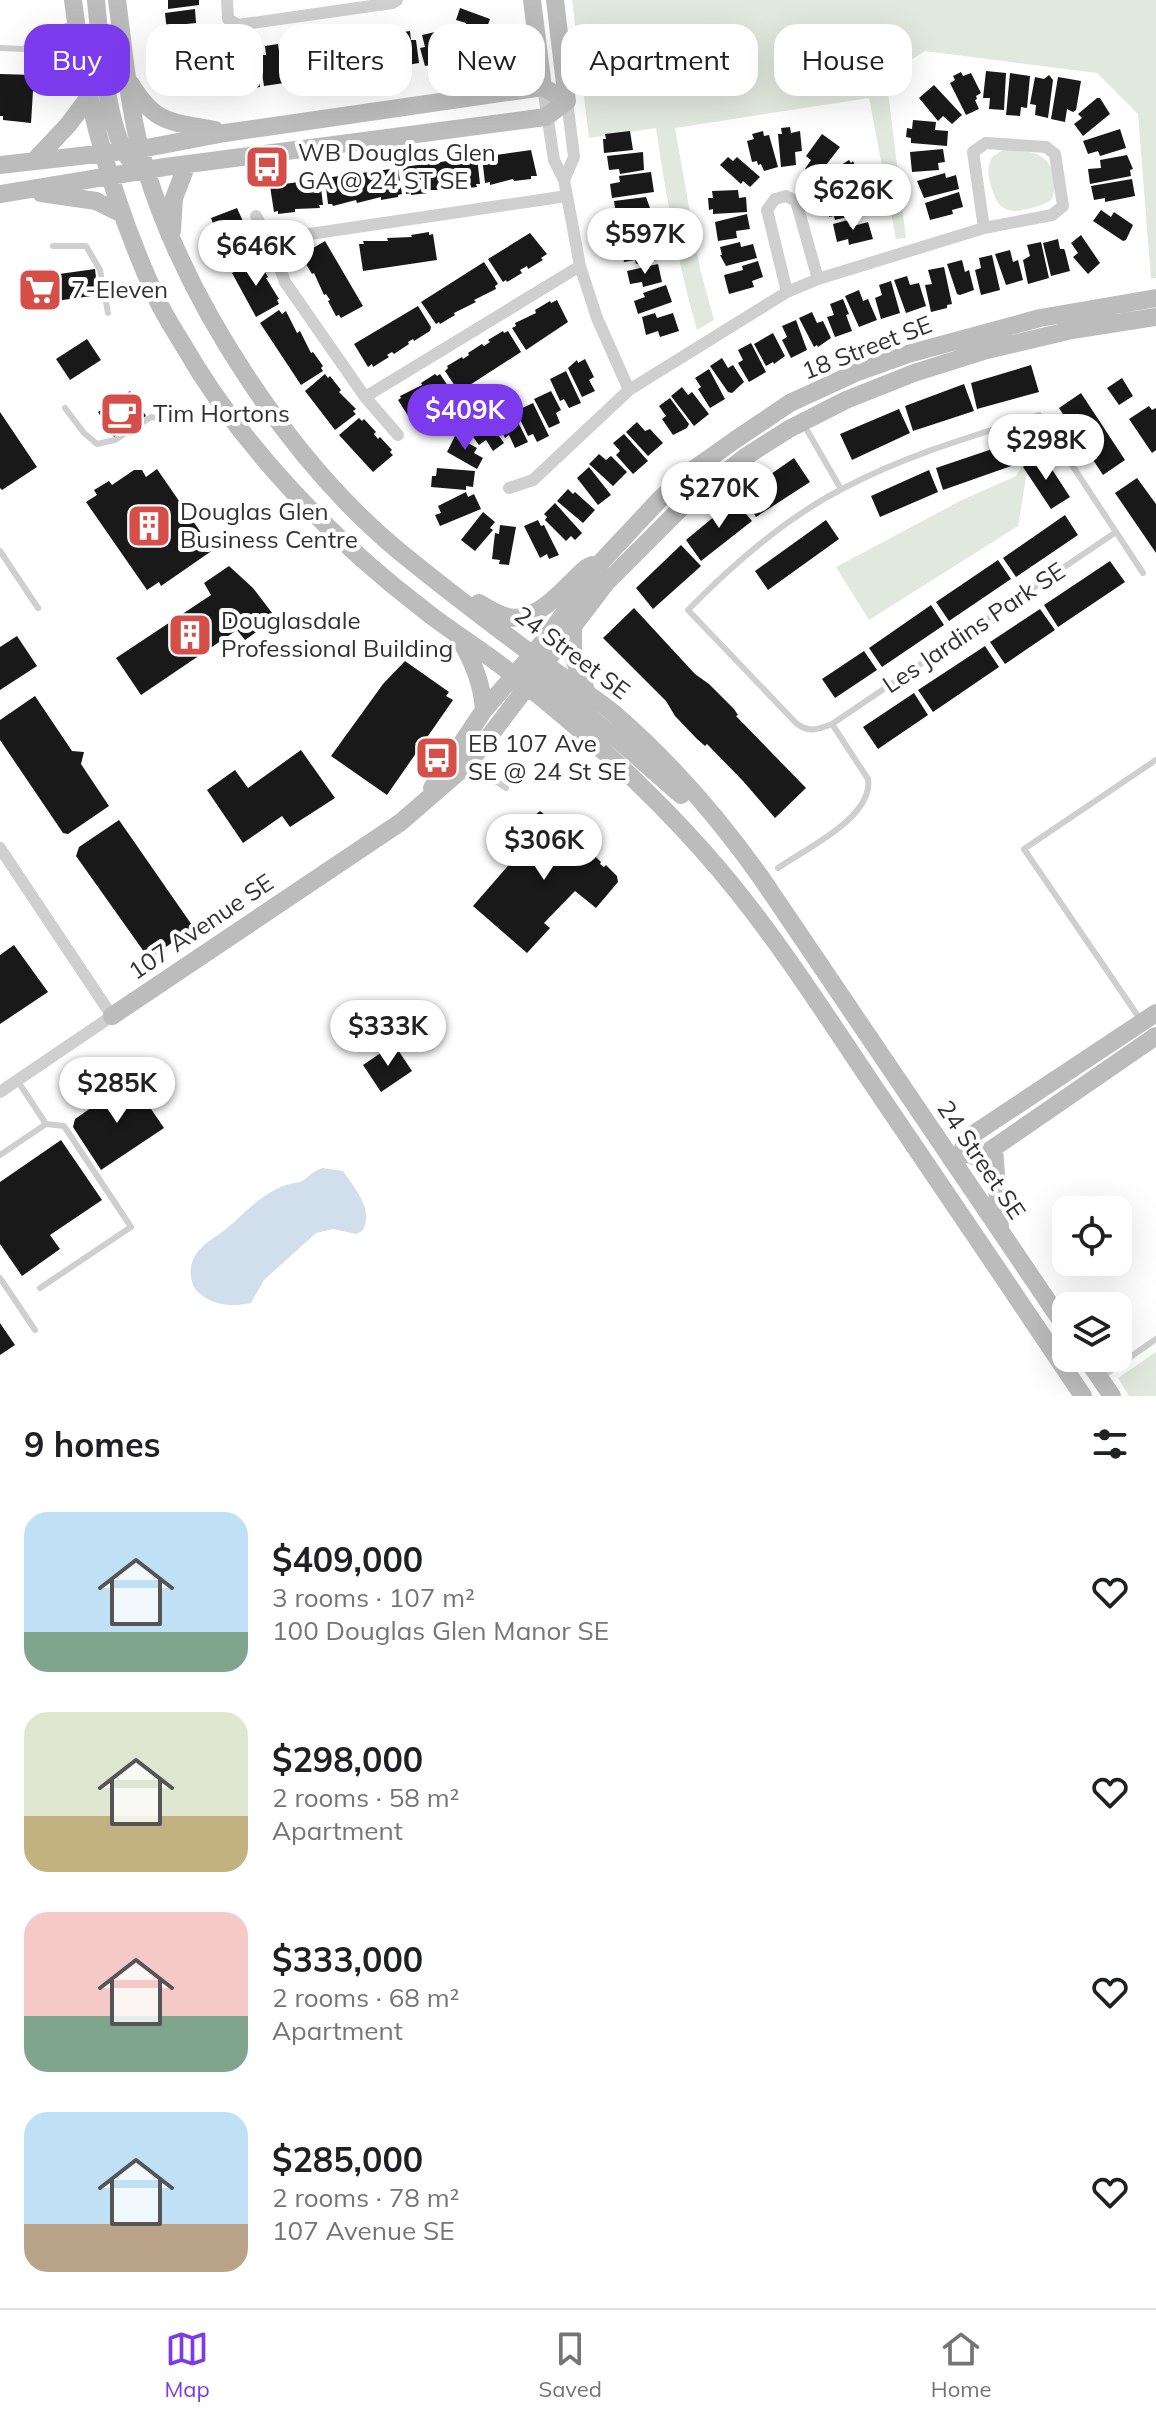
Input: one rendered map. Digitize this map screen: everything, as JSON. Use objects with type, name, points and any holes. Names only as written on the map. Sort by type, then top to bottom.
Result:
[{"type":"main road","points":[[73,0],[76,21]]},
{"type":"main road","points":[[96,0],[100,49],[112,112],[132,151]]},
{"type":"main road","name":"24 Street SE","points":[[117,0],[120,24]]},
{"type":"main road","points":[[532,0],[535,24]]},
{"type":"main road","points":[[555,0],[567,101]]},
{"type":"main road","name":"24 Street SE","points":[[76,21],[84,75],[110,175],[122,214],[157,300],[203,381],[248,441],[362,558],[424,611],[513,675],[536,671],[587,693],[645,741],[707,810],[770,891],[956,1156],[1000,1231],[1052,1307]]},
{"type":"main road","points":[[130,83],[145,107],[157,116],[225,133]]},
{"type":"main road","points":[[545,88],[567,101]]},
{"type":"main road","name":"24 Street SE","points":[[128,96],[132,151],[146,170],[172,236],[202,298],[243,371],[302,453],[368,524],[440,582],[536,671],[723,874],[813,996],[1083,1396]]},
{"type":"main road","points":[[0,165],[132,151],[225,133],[481,96]]},
{"type":"main road","points":[[35,160],[89,97]]},
{"type":"main road","points":[[0,194],[187,164],[546,117],[567,101]]},
{"type":"main road","points":[[172,236],[174,198],[187,164]]},
{"type":"main road","points":[[26,191],[96,201],[122,214]]},
{"type":"main road","name":"18 Street SE","points":[[536,671],[602,561],[661,498],[694,469],[790,403],[855,373],[975,335],[1053,315],[1156,298]]},
{"type":"main road","name":"18 Street SE","points":[[513,675],[536,671],[606,583],[681,508],[745,457],[802,422],[846,400],[914,373],[987,350],[1072,330],[1156,317]]},
{"type":"main road","points":[[440,582],[505,616],[528,616],[547,604],[586,568],[602,561]]},
{"type":"main road","points":[[573,627],[573,656],[587,693]]},
{"type":"main road","points":[[457,634],[474,664],[481,684],[484,710]]},
{"type":"main road","points":[[536,671],[683,796],[707,810]]},
{"type":"main road","name":"107 Avenue SE","points":[[112,1016],[401,822],[469,763],[536,671]]},
{"type":"main road","name":"107 Avenue SE","points":[[427,798],[484,710],[513,675]]},
{"type":"main road","points":[[1152,1028],[979,1158],[956,1156],[966,1139],[1152,1028]]},
{"type":"main road","points":[[994,1148],[1000,1231]]},
{"type":"main road","points":[[1096,1372],[1112,1396]]},
{"type":"street","points":[[227,0],[228,19],[238,25],[397,0]]},
{"type":"street","points":[[544,96],[554,160],[564,180],[580,266],[597,318],[629,390]]},
{"type":"street","points":[[564,180],[574,157],[567,101]]},
{"type":"street","points":[[509,488],[533,480],[629,390],[787,292],[818,279],[984,228],[1052,215],[1063,206],[1055,154],[1046,147],[986,143],[973,152],[984,228]]},
{"type":"street","points":[[269,240],[567,196]]},
{"type":"street","points":[[787,292],[767,210],[775,199],[786,196],[796,201],[818,279]]},
{"type":"street","points":[[256,216],[285,282],[365,397],[398,435]]},
{"type":"street","points":[[365,397],[580,266]]},
{"type":"street","points":[[0,848],[112,1016]]},
{"type":"street","name":"107 Avenue SE","points":[[0,1092],[112,1016]]},
{"type":"lane","points":[[0,48],[23,49],[76,21]]},
{"type":"lane","points":[[53,246],[86,246],[100,270],[108,313]]},
{"type":"lane","points":[[65,408],[84,433],[97,444],[115,440],[151,417],[158,418]]},
{"type":"lane","points":[[778,868],[851,818],[866,799],[869,788],[868,779],[832,724],[814,731],[796,723],[688,610],[750,551],[841,489],[952,442],[1039,415],[1143,573]]},
{"type":"lane","points":[[802,422],[841,489]]},
{"type":"lane","name":"Les Jardins Park SE","points":[[832,724],[1116,532]]},
{"type":"lane","points":[[0,551],[38,608]]},
{"type":"lane","points":[[1152,1028],[1024,849],[1156,760]]},
{"type":"lane","points":[[469,763],[506,788]]},
{"type":"lane","points":[[17,1080],[46,1124]]},
{"type":"lane","points":[[0,1155],[46,1124],[64,1126],[131,1227],[40,1288]]},
{"type":"lane","points":[[929,1168],[956,1156]]},
{"type":"lane","points":[[0,1278],[35,1330]]},
{"type":"lane","points":[[1100,1378],[1156,1339]]},
{"type":"shaded area","points":[[572,0],[1156,0],[1156,278],[1151,279],[1138,114],[1097,73],[925,51],[912,59],[912,24],[774,24],[774,96],[888,96],[906,238],[896,239],[869,98],[675,128],[700,269],[714,320],[697,330],[673,230],[656,128],[589,138],[584,96],[758,96],[758,24],[575,24]]},
{"type":"shaded area","points":[[1005,149],[1035,154],[1046,161],[1054,181],[1051,200],[1019,211],[1008,210],[999,204],[991,186],[988,167],[993,156]]},
{"type":"shaded area","points":[[1031,428],[1047,448],[1026,477],[1018,526],[869,620],[836,567],[962,500],[1016,476],[1023,465],[1011,432]]},
{"type":"shaded area","points":[[1156,1352],[1156,1396],[1129,1396],[1118,1378],[1132,1372],[1132,1368]]},
{"type":"water","points":[[323,1168],[343,1171],[358,1193],[366,1216],[362,1231],[356,1234],[333,1229],[316,1233],[264,1280],[251,1303],[224,1304],[211,1301],[199,1293],[192,1282],[191,1268],[200,1249],[262,1198]]},
{"type":"building","points":[[168,0],[199,0],[199,5],[168,9]]},
{"type":"building","points":[[460,8],[490,19],[488,24],[466,24],[456,20]]},
{"type":"building","points":[[195,9],[196,23],[166,24],[165,13]]},
{"type":"building","points":[[428,34],[428,65],[425,66],[420,48],[425,47],[422,35]]},
{"type":"building","points":[[412,40],[416,40],[419,63],[412,64]]},
{"type":"building","points":[[278,44],[279,84],[264,86],[265,46]]},
{"type":"building","points":[[986,71],[1006,73],[1004,110],[989,109],[990,98],[983,98]]},
{"type":"building","points":[[961,72],[963,76],[971,73],[981,93],[975,100],[979,109],[966,115],[950,83],[955,80],[953,76]]},
{"type":"building","points":[[1010,73],[1030,76],[1027,108],[1021,107],[1020,116],[1006,115]]},
{"type":"building","points":[[0,74],[24,75],[24,96],[33,96],[31,123],[3,120],[0,116]]},
{"type":"building","points":[[1049,75],[1053,80],[1048,118],[1035,115],[1036,105],[1030,104],[1035,77],[1044,79]]},
{"type":"building","points":[[1058,77],[1081,81],[1076,110],[1067,109],[1065,122],[1051,119]]},
{"type":"building","points":[[934,85],[962,115],[952,124],[943,116],[938,121],[919,98]]},
{"type":"building","points":[[1097,98],[1110,114],[1083,136],[1074,124],[1082,118],[1078,114]]},
{"type":"building","points":[[913,120],[936,122],[935,130],[948,131],[947,146],[911,143],[911,138],[906,137],[907,128],[912,129]]},
{"type":"building","points":[[790,127],[791,133],[800,131],[802,151],[795,152],[796,165],[781,167],[778,134],[782,134],[781,128]]},
{"type":"building","points":[[1120,129],[1126,148],[1100,156],[1098,151],[1088,154],[1083,141]]},
{"type":"building","points":[[630,131],[633,150],[604,153],[605,134]]},
{"type":"building","points":[[763,131],[764,136],[769,135],[778,167],[764,171],[757,161],[752,162],[747,141],[754,139],[752,134]]},
{"type":"building","points":[[822,134],[840,147],[816,178],[805,169],[811,160],[806,156]]},
{"type":"building","points":[[943,149],[945,162],[938,163],[939,170],[912,172],[910,152]]},
{"type":"building","points":[[531,150],[537,176],[490,185],[490,182],[485,183],[482,157]]},
{"type":"building","points":[[643,152],[644,170],[620,174],[619,169],[609,170],[607,156]]},
{"type":"building","points":[[1127,155],[1133,169],[1130,170],[1131,176],[1090,184],[1088,169],[1101,168],[1100,160]]},
{"type":"building","points":[[477,157],[480,184],[476,184],[477,187],[459,189],[459,186],[451,190],[406,194],[403,167]]},
{"type":"building","points":[[728,157],[733,161],[737,157],[760,177],[750,187],[743,181],[741,184],[720,165]]},
{"type":"building","points":[[849,160],[851,163],[853,161],[861,178],[838,193],[834,186],[826,192],[818,180]]},
{"type":"building","points":[[398,168],[402,194],[398,197],[381,200],[381,197],[357,203],[356,200],[333,206],[328,204],[325,178]]},
{"type":"building","points":[[651,172],[654,192],[612,198],[610,184],[620,182],[619,176]]},
{"type":"building","points":[[945,173],[946,178],[956,175],[959,189],[924,198],[917,181]]},
{"type":"building","points":[[320,179],[323,205],[319,205],[320,208],[274,212],[270,186]]},
{"type":"building","points":[[1132,179],[1135,196],[1105,202],[1105,198],[1094,200],[1091,186]]},
{"type":"building","points":[[738,190],[739,198],[746,197],[747,212],[713,214],[713,209],[709,210],[708,198],[713,198],[712,191]]},
{"type":"building","points":[[860,191],[862,210],[846,213],[847,217],[835,220],[834,216],[829,217],[826,204],[838,201],[837,197]]},
{"type":"building","points":[[959,192],[963,207],[952,210],[953,214],[930,220],[925,203]]},
{"type":"building","points":[[646,197],[649,216],[629,219],[628,213],[616,215],[614,201]]},
{"type":"building","points":[[237,208],[246,228],[246,236],[249,235],[254,249],[251,250],[253,256],[228,265],[211,218]]},
{"type":"building","points":[[1101,210],[1111,217],[1114,212],[1133,225],[1126,240],[1093,221]]},
{"type":"building","points":[[747,214],[750,229],[736,231],[737,238],[718,241],[715,222]]},
{"type":"building","points":[[652,219],[656,237],[621,244],[618,231],[627,229],[626,224]]},
{"type":"building","points":[[848,220],[850,227],[868,222],[873,239],[849,245],[848,239],[837,242],[833,224]]},
{"type":"building","points":[[429,232],[429,235],[433,234],[437,260],[363,271],[359,244],[364,244],[363,241],[388,241],[387,238],[412,237]]},
{"type":"building","points":[[530,233],[547,254],[541,258],[543,260],[528,269],[527,266],[520,270],[522,273],[503,282],[488,259]]},
{"type":"building","points":[[1081,235],[1100,263],[1088,274],[1073,257],[1078,253],[1071,243]]},
{"type":"building","points":[[1058,239],[1070,271],[1051,276],[1043,243]]},
{"type":"building","points":[[325,241],[363,306],[341,318],[336,316],[330,300],[303,259],[306,258],[303,254]]},
{"type":"building","points":[[740,242],[741,247],[753,244],[757,258],[726,266],[720,255],[720,247]]},
{"type":"building","points":[[1041,242],[1049,278],[1028,284],[1023,260],[1030,256],[1027,245]]},
{"type":"building","points":[[655,243],[657,260],[636,264],[635,260],[624,262],[622,249]]},
{"type":"building","points":[[1010,250],[1013,262],[1018,260],[1023,280],[1006,285],[995,254]]},
{"type":"building","points":[[992,255],[1000,290],[981,295],[975,270],[981,268],[979,258]]},
{"type":"building","points":[[962,260],[965,272],[969,270],[974,290],[960,295],[947,264]]},
{"type":"building","points":[[253,261],[255,265],[259,262],[279,299],[279,304],[256,317],[232,273]]},
{"type":"building","points":[[758,261],[763,277],[752,281],[754,287],[729,294],[724,275],[743,270],[742,266]]},
{"type":"building","points":[[484,262],[498,284],[496,289],[436,324],[421,302]]},
{"type":"building","points":[[658,264],[662,282],[643,287],[642,282],[630,284],[627,271]]},
{"type":"building","points":[[944,267],[952,304],[931,312],[925,285],[932,284],[928,270]]},
{"type":"building","points":[[95,269],[98,295],[56,301],[57,305],[29,310],[23,274],[51,270],[52,275]]},
{"type":"building","points":[[907,276],[910,285],[919,283],[926,306],[906,313],[894,280]]},
{"type":"building","points":[[891,281],[900,313],[881,319],[875,298],[882,295],[879,285]]},
{"type":"building","points":[[666,285],[672,302],[638,314],[634,301],[645,297],[643,293]]},
{"type":"building","points":[[859,290],[863,301],[868,299],[877,320],[859,327],[845,296]]},
{"type":"building","points":[[843,299],[852,331],[835,337],[827,317],[834,315],[830,304]]},
{"type":"building","points":[[557,300],[568,322],[526,350],[512,328],[516,326],[515,323],[536,313],[535,310],[550,301]]},
{"type":"building","points":[[418,306],[431,327],[430,331],[408,342],[394,354],[387,355],[389,357],[373,367],[372,364],[368,367],[354,344]]},
{"type":"building","points":[[279,310],[282,314],[286,311],[297,333],[300,331],[311,353],[323,366],[323,371],[301,385],[260,323]]},
{"type":"building","points":[[812,312],[817,323],[823,321],[831,338],[818,347],[814,347],[799,318]]},
{"type":"building","points":[[655,313],[657,318],[673,313],[679,331],[660,337],[658,331],[646,335],[642,317]]},
{"type":"building","points":[[796,320],[807,350],[791,358],[782,340],[787,337],[782,326]]},
{"type":"building","points":[[503,331],[508,331],[521,352],[459,392],[445,371],[447,366],[463,359],[482,344],[484,346]]},
{"type":"building","points":[[773,333],[785,356],[766,366],[754,344]]},
{"type":"building","points":[[87,339],[101,360],[70,380],[56,359]]},
{"type":"building","points":[[751,343],[766,372],[749,382],[738,363],[743,360],[738,350]]},
{"type":"building","points":[[722,358],[728,368],[733,365],[744,382],[732,393],[728,392],[710,366]]},
{"type":"building","points":[[585,359],[594,377],[589,380],[595,391],[582,397],[568,368],[577,360],[578,363]]},
{"type":"building","points":[[1031,365],[1039,392],[977,409],[971,383]]},
{"type":"building","points":[[709,369],[725,399],[710,408],[695,378]]},
{"type":"building","points":[[566,371],[581,403],[569,408],[564,399],[560,401],[550,379]]},
{"type":"building","points":[[325,374],[328,378],[330,376],[341,390],[339,392],[356,409],[353,411],[356,414],[335,430],[305,391]]},
{"type":"building","points":[[435,374],[440,374],[454,395],[412,422],[398,400]]},
{"type":"building","points":[[1122,378],[1133,396],[1119,405],[1107,388]]},
{"type":"building","points":[[964,384],[974,411],[913,431],[905,406]]},
{"type":"building","points":[[682,387],[688,395],[692,392],[709,414],[694,426],[671,396]]},
{"type":"building","name":"Tim Hortons","points":[[130,391],[146,416],[114,437],[98,412]]},
{"type":"building","points":[[551,391],[561,410],[556,413],[560,423],[549,428],[534,399]]},
{"type":"building","points":[[1081,393],[1125,460],[1103,475],[1059,408]]},
{"type":"building","points":[[670,398],[689,424],[673,435],[662,419],[666,416],[659,406]]},
{"type":"building","points":[[533,403],[549,436],[537,442],[533,434],[528,436],[516,411]]},
{"type":"building","points":[[1149,406],[1152,410],[1156,408],[1156,450],[1152,453],[1129,419]]},
{"type":"building","points":[[899,409],[910,433],[852,460],[840,434]]},
{"type":"building","points":[[0,412],[37,467],[2,490],[0,488]]},
{"type":"building","points":[[513,412],[528,442],[515,448],[509,435],[505,438],[496,420]]},
{"type":"building","points":[[483,413],[504,443],[493,451],[486,440],[479,445],[465,426]]},
{"type":"building","points":[[359,418],[364,419],[378,439],[380,437],[392,450],[393,455],[373,472],[339,435]]},
{"type":"building","points":[[637,422],[645,431],[650,429],[663,443],[648,456],[626,432]]},
{"type":"building","points":[[624,434],[648,461],[633,474],[616,455],[620,451],[613,443]]},
{"type":"building","points":[[455,436],[477,448],[474,453],[483,458],[477,469],[447,452]]},
{"type":"building","points":[[1007,444],[1014,465],[943,490],[936,468]]},
{"type":"building","points":[[599,454],[606,460],[611,456],[627,472],[613,486],[589,464]]},
{"type":"building","points":[[1042,454],[1070,497],[1051,509],[1023,467]]},
{"type":"building","points":[[794,458],[810,482],[756,517],[742,494]]},
{"type":"building","points":[[589,467],[611,495],[598,505],[577,478]]},
{"type":"building","points":[[437,468],[475,471],[473,487],[466,486],[466,490],[431,487]]},
{"type":"building","name":"Douglas Glen Business Centre","points":[[157,469],[213,550],[161,586],[159,582],[147,590],[86,502],[97,495],[94,490],[109,481],[112,485],[134,470],[142,470],[146,477]]},
{"type":"building","points":[[929,470],[938,492],[880,517],[871,496]]},
{"type":"building","points":[[1137,478],[1156,504],[1156,553],[1115,493]]},
{"type":"building","points":[[568,489],[595,510],[583,523],[557,501]]},
{"type":"building","points":[[466,492],[468,497],[474,494],[481,509],[440,526],[435,515],[441,513],[438,506]]},
{"type":"building","points":[[734,500],[752,521],[701,561],[686,540]]},
{"type":"building","points":[[555,503],[582,533],[575,540],[571,536],[566,541],[545,520],[547,517],[544,514]]},
{"type":"building","points":[[483,512],[495,522],[490,528],[493,530],[475,551],[461,540]]},
{"type":"building","points":[[1065,515],[1078,535],[1016,577],[1003,558]]},
{"type":"building","points":[[538,520],[541,526],[544,525],[559,555],[549,559],[547,554],[540,558],[524,526]]},
{"type":"building","points":[[826,520],[839,539],[768,590],[755,571]]},
{"type":"building","points":[[500,525],[516,527],[509,565],[492,559],[495,533],[499,534]]},
{"type":"building","points":[[681,545],[701,566],[653,609],[636,588]]},
{"type":"building","points":[[998,560],[1011,579],[949,621],[936,602]]},
{"type":"building","points":[[1110,561],[1125,582],[1058,627],[1044,605]]},
{"type":"building","name":"Douglasdale Professional Building","points":[[229,566],[253,588],[276,618],[245,640],[237,630],[141,695],[116,658],[211,595],[204,583]]},
{"type":"building","points":[[931,605],[944,625],[882,667],[869,648]]},
{"type":"building","points":[[634,608],[695,674],[734,709],[736,716],[806,788],[775,818],[743,781],[707,744],[705,746],[697,739],[675,716],[666,701],[603,638]]},
{"type":"building","points":[[1040,609],[1055,630],[1005,664],[990,642]]},
{"type":"building","points":[[17,636],[37,666],[0,690],[0,647]]},
{"type":"building","points":[[985,646],[999,667],[933,712],[918,690]]},
{"type":"building","points":[[864,651],[877,670],[835,698],[822,679]]},
{"type":"building","points":[[405,661],[449,692],[446,696],[453,700],[387,795],[331,756],[383,684]]},
{"type":"building","points":[[914,693],[928,715],[878,749],[863,727]]},
{"type":"building","points":[[35,696],[72,751],[84,752],[81,764],[109,806],[68,834],[63,833],[0,740],[0,720]]},
{"type":"building","points":[[301,750],[335,798],[290,827],[282,816],[243,843],[207,790],[235,770],[248,788]]},
{"type":"building","points":[[540,811],[559,826],[564,821],[573,821],[580,831],[576,838],[600,864],[606,865],[617,876],[618,882],[596,908],[575,891],[544,923],[550,928],[527,953],[473,906],[534,836],[523,825]]},
{"type":"building","points":[[119,820],[194,928],[151,957],[147,956],[76,856],[79,847]]},
{"type":"building","points":[[14,945],[48,992],[0,1024],[0,955]]},
{"type":"building","points":[[394,1044],[412,1071],[381,1092],[363,1065]]},
{"type":"building","points":[[127,1083],[134,1084],[164,1128],[101,1170],[73,1127],[75,1119]]},
{"type":"building","points":[[61,1140],[102,1200],[50,1235],[60,1249],[22,1276],[0,1244],[0,1182]]},
{"type":"building","points":[[0,1323],[15,1345],[0,1355]]},
{"type":"place","name":"WB Douglas Glen GA @ 24 ST SE","points":[[267,167]]},
{"type":"place","name":"7-Eleven","points":[[40,290]]},
{"type":"place","name":"Tim Hortons","points":[[122,414]]},
{"type":"place","name":"Douglas Glen Business Centre","points":[[149,526]]},
{"type":"place","name":"Douglasdale Professional Building","points":[[190,635]]},
{"type":"place","name":"EB 107 Ave SE @ 24 St SE","points":[[437,758]]}]
